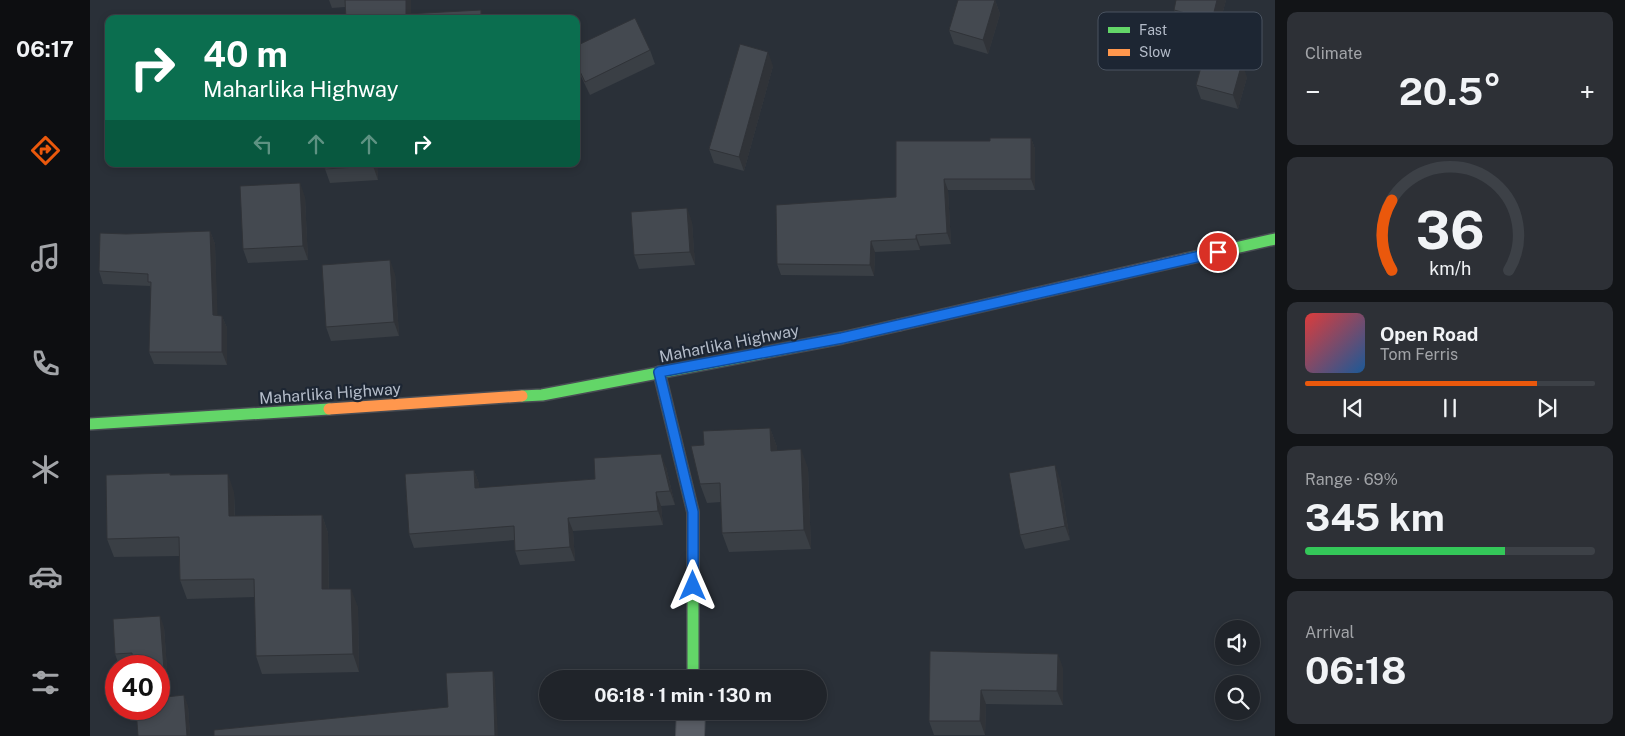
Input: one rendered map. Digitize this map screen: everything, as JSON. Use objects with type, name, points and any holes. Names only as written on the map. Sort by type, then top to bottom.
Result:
[{"type":"main road","name":"Maharlika Highway","points":[[90,424],[542,395],[842,338],[1275,239]]},
{"type":"main road","points":[[659,372],[693,512],[692,670]]},
{"type":"street","points":[[690,736],[691,720]]},
{"type":"building","points":[[345,0],[406,0],[406,14],[481,10],[481,15],[346,15]]},
{"type":"building","points":[[958,0],[995,0],[983,40],[949,30]]},
{"type":"building","points":[[1176,0],[1217,0],[1214,12],[1182,12],[1174,10]]},
{"type":"building","points":[[635,18],[650,50],[585,82],[580,71],[580,44]]},
{"type":"building","points":[[740,44],[768,52],[739,157],[709,149]]},
{"type":"building","points":[[1200,70],[1240,70],[1233,95],[1196,85]]},
{"type":"building","points":[[990,138],[1031,138],[1031,179],[944,179],[947,233],[916,235],[916,239],[871,241],[870,265],[777,264],[776,205],[896,197],[896,141],[990,141]]},
{"type":"building","points":[[325,167],[357,167],[325,169]]},
{"type":"building","points":[[300,183],[303,246],[243,249],[240,186]]},
{"type":"building","points":[[687,208],[690,252],[634,255],[631,212]]},
{"type":"building","points":[[210,231],[213,315],[222,316],[222,352],[149,352],[151,282],[148,282],[148,274],[99,271],[100,233]]},
{"type":"building","points":[[390,260],[394,322],[326,327],[322,265]]},
{"type":"building","points":[[770,428],[771,451],[801,449],[804,530],[722,533],[720,483],[700,484],[691,446],[704,445],[703,431]]},
{"type":"building","points":[[661,454],[670,491],[656,492],[658,511],[568,518],[570,547],[515,551],[514,526],[409,534],[405,474],[474,470],[475,488],[595,479],[594,458]]},
{"type":"building","points":[[1055,465],[1065,526],[1020,535],[1009,473]]},
{"type":"building","points":[[170,473],[170,475],[228,474],[229,516],[322,515],[322,589],[351,589],[353,654],[256,656],[254,579],[180,580],[179,537],[107,539],[106,475]]},
{"type":"building","points":[[160,616],[163,655],[115,654],[113,619]]},
{"type":"building","points":[[930,651],[1058,654],[1057,691],[981,690],[980,721],[929,721]]},
{"type":"building","points":[[493,671],[495,736],[214,736],[214,730],[448,707],[446,673]]},
{"type":"building","points":[[184,695],[187,736],[138,736],[137,720],[170,720],[170,697]]},
{"type":"traffic: fast","points":[[1186,259],[1275,239]]},
{"type":"traffic: fast","points":[[522,396],[542,395],[842,338],[899,325]]},
{"type":"traffic: fast","points":[[659,372],[693,512],[693,670]]},
{"type":"traffic: fast","points":[[90,424],[329,409]]},
{"type":"traffic: slow","points":[[899,325],[1186,259]]},
{"type":"traffic: slow","points":[[329,409],[522,396]]},
{"type":"route","points":[[693,586],[693,512],[659,372],[842,338],[1218,252]]}]
